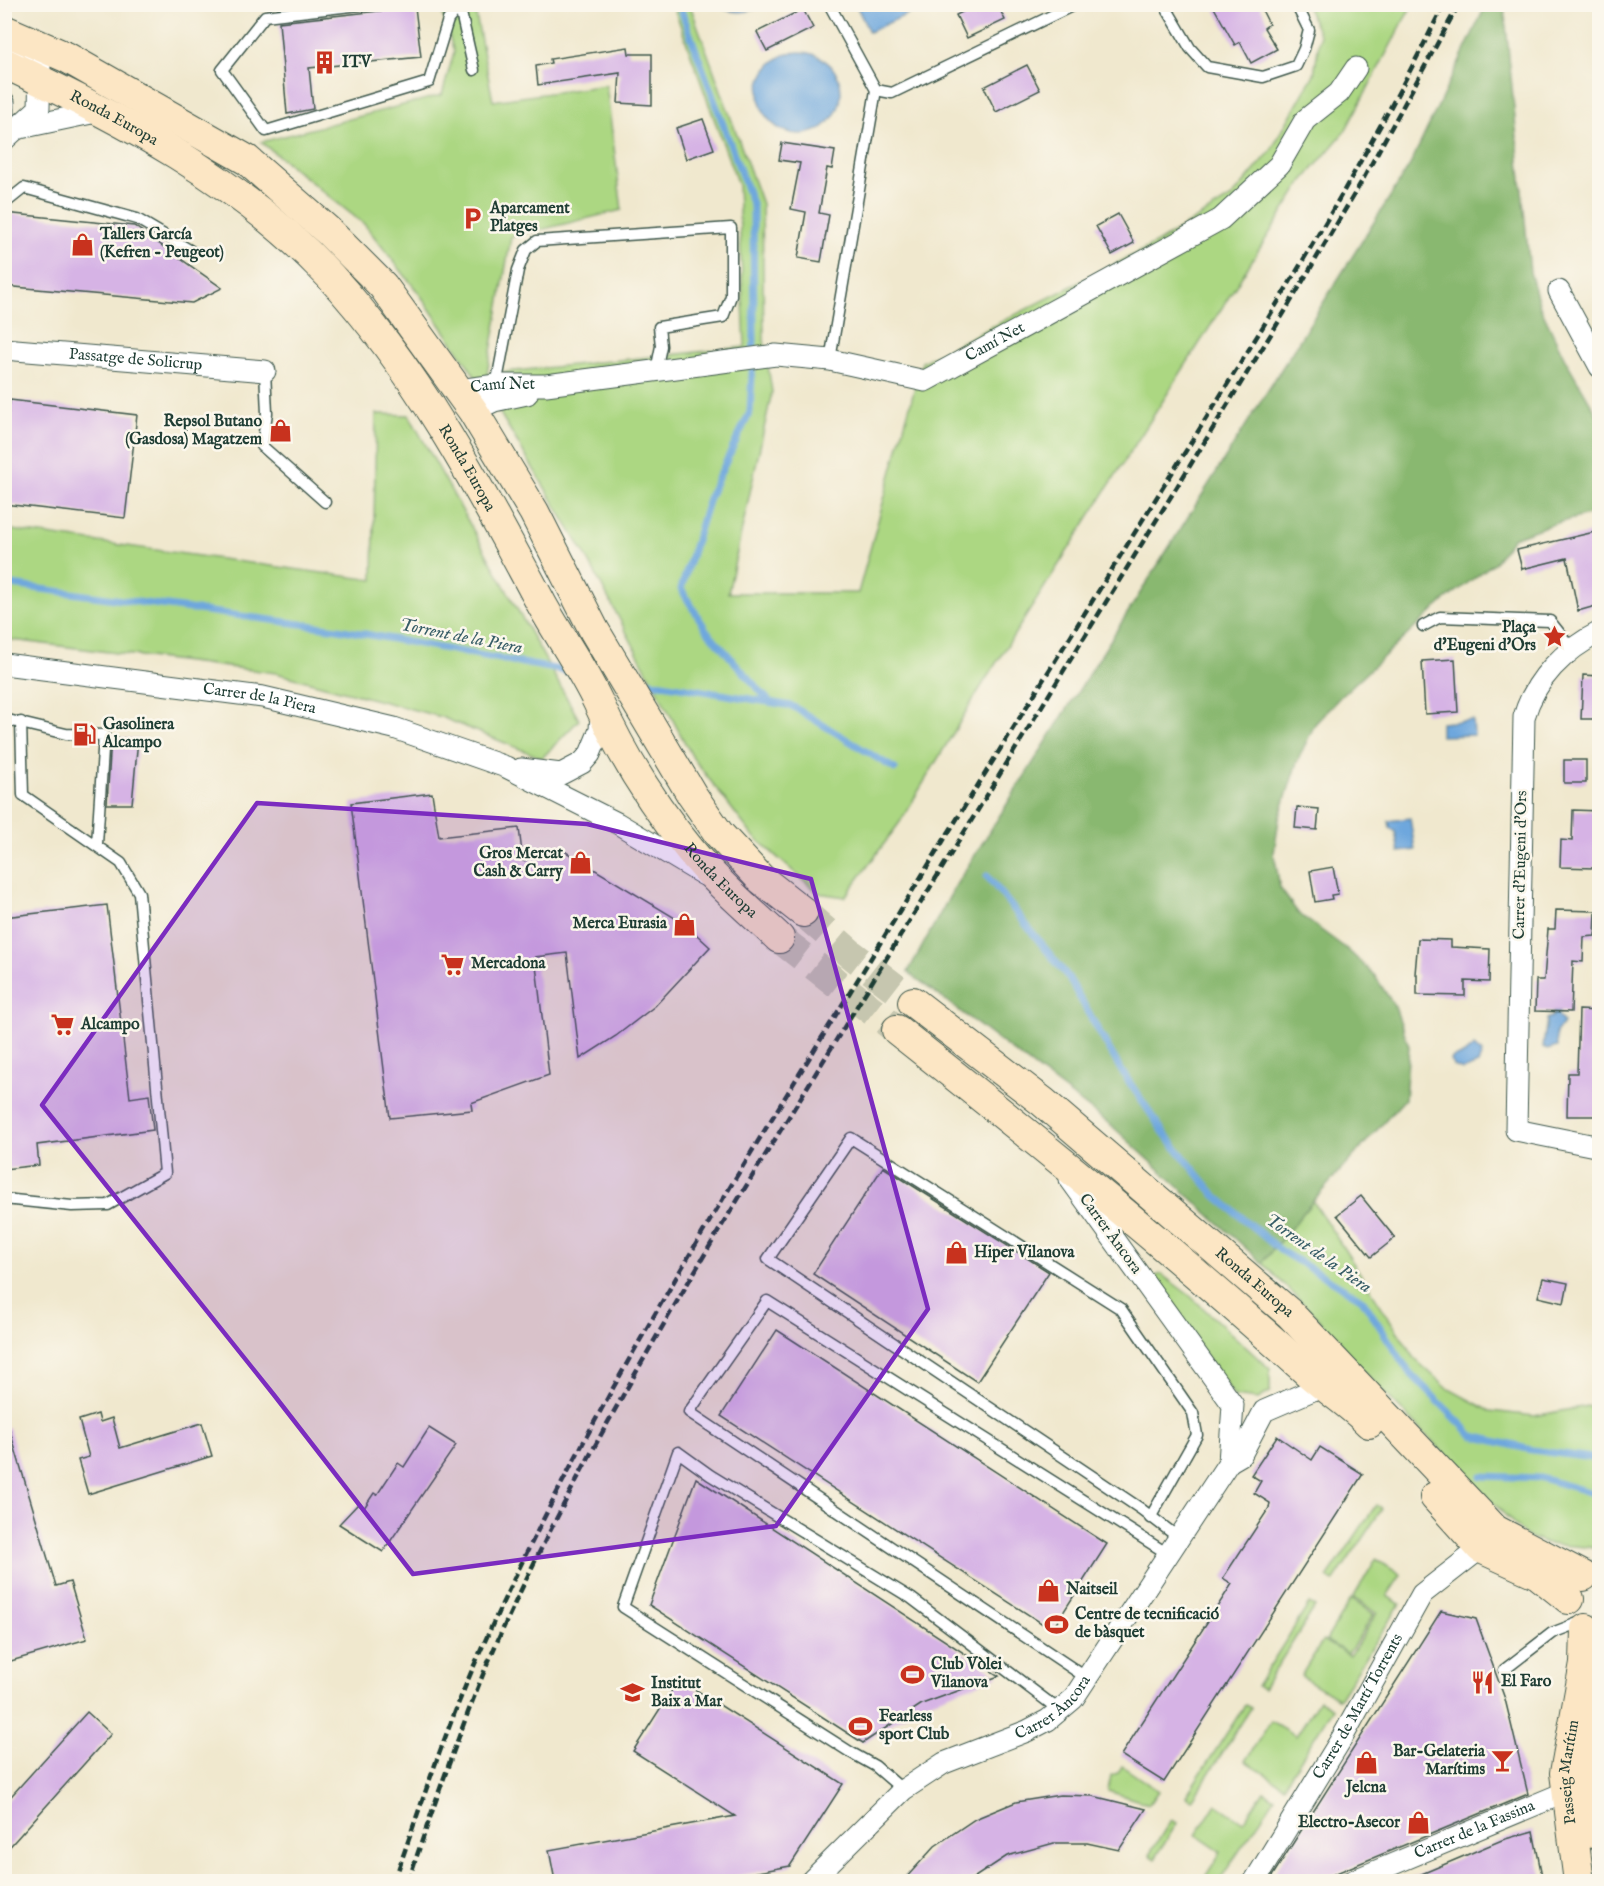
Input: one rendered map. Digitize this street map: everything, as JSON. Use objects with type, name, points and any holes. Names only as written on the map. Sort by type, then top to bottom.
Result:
[{"type":"street","name":"Ronda Europa","points":[[4,30],[93,72],[248,159],[383,286],[480,397],[534,512],[594,630],[674,765],[719,834],[761,879],[803,912]]},
{"type":"street","points":[[4,46],[40,66],[42,94],[8,129]]},
{"type":"street","name":"Ronda Europa","points":[[4,63],[42,94],[101,111],[148,138],[251,205],[329,275],[376,330],[433,412],[491,508],[550,619],[661,811],[691,851],[723,886],[779,938]]},
{"type":"street","name":"Camí Net","points":[[480,397],[546,385],[776,355],[830,360],[925,381],[1221,219],[1279,165],[1305,120],[1339,93],[1356,68]]},
{"type":"street","name":"Ronda Europa","points":[[42,94],[93,72]]},
{"type":"street","points":[[4,102],[8,129]]},
{"type":"street","points":[[8,129],[101,111]]},
{"type":"street","points":[[1559,291],[1599,367]]},
{"type":"street","name":"Passatge de Solicrup","points":[[4,349],[265,371]]},
{"type":"street","name":"Carrer d'Eugeni d'Ors","points":[[1599,632],[1561,658],[1537,685],[1524,717],[1516,1130],[1599,1147]]},
{"type":"street","name":"Carrer de la Piera","points":[[4,664],[263,697],[394,728],[506,767],[617,823],[723,886]]},
{"type":"street","name":"Carrer de la Piera","points":[[506,767],[561,774],[582,763],[590,754],[600,730],[600,706]]},
{"type":"street","name":"Ronda Europa","points":[[913,1002],[1043,1102],[1288,1313],[1495,1530],[1586,1605]]},
{"type":"street","name":"Ronda Europa","points":[[897,1030],[1050,1151],[1238,1309],[1322,1386],[1348,1402],[1387,1440],[1481,1548],[1538,1574],[1586,1605]]},
{"type":"street","name":"Carrer Àncora","points":[[1050,1151],[1233,1405],[1229,1462]]},
{"type":"street","points":[[1233,1405],[1264,1411],[1322,1386]]},
{"type":"street","name":"Carrer Àncora","points":[[810,1881],[903,1790],[944,1763],[1021,1734],[1073,1699],[1229,1462],[1241,1455],[1264,1411]]},
{"type":"street","name":"Carrer de Martí Torrents","points":[[1254,1881],[1342,1738],[1422,1594],[1481,1548]]},
{"type":"street","name":"Passeig Marítim","points":[[1579,1881],[1566,1792],[1567,1756],[1585,1663],[1586,1605]]},
{"type":"street","name":"Passeig Marítim","points":[[1599,1704],[1593,1772],[1599,1836]]},
{"type":"street","name":"Carrer de la Fassina","points":[[1350,1881],[1566,1792]]},
{"type":"lane","points":[[368,4],[264,16],[222,70],[266,131],[429,82],[448,20],[455,5]]},
{"type":"lane","points":[[829,4],[876,90],[830,360]]},
{"type":"lane","points":[[876,90],[892,93],[1055,9],[1076,4]]},
{"type":"lane","points":[[1164,4],[1190,48],[1207,67],[1263,76],[1296,66],[1304,49],[1309,30],[1296,4]]},
{"type":"lane","points":[[455,5],[474,70]]},
{"type":"lane","points":[[6,198],[24,188],[137,219],[193,252]]},
{"type":"lane","points":[[480,397],[518,270],[526,250],[537,242],[731,228],[731,296],[723,317],[659,327],[661,346],[656,372]]},
{"type":"lane","points":[[265,371],[267,413],[262,446],[325,502]]},
{"type":"lane","points":[[1423,626],[1440,617],[1550,621],[1574,650]]},
{"type":"lane","points":[[4,718],[66,734],[104,735],[97,844]]},
{"type":"lane","points":[[4,1198],[72,1206],[108,1205],[165,1173],[139,893],[121,863],[97,844],[23,795],[21,722]]},
{"type":"lane","points":[[1150,1518],[1197,1435],[1193,1413],[1121,1309],[850,1138],[768,1259],[1150,1518],[1173,1546]]},
{"type":"lane","points":[[1087,1678],[689,1412],[767,1301],[1173,1546]]},
{"type":"lane","points":[[903,1790],[875,1766],[623,1607],[678,1452],[911,1598],[1059,1710]]},
{"type":"lane","points":[[1504,1670],[1586,1605]]},
{"type":"highlighted area","points":[[257,803],[587,824],[811,879],[928,1309],[776,1526],[413,1574],[274,1395],[42,1105]]},
{"type":"green space","points":[[440,5],[474,5],[493,101],[606,85],[622,210],[511,237],[487,374],[745,347],[738,185],[673,5],[690,5],[762,204],[764,340],[772,392],[728,593],[858,593],[922,362],[1157,243],[1232,197],[1270,152],[1314,74],[1320,36],[1306,5],[1412,5],[1345,131],[1302,182],[979,690],[900,822],[845,897],[818,893],[752,835],[693,758],[586,556],[498,410],[421,296],[365,225],[261,142],[442,95],[454,52]]},
{"type":"green space","points":[[1486,5],[1504,5],[1530,272],[1540,307],[1564,357],[1599,418],[1599,512],[1546,526],[1513,538],[1495,562],[1443,602],[1341,696],[1315,724],[1297,762],[1279,819],[1274,853],[1280,888],[1298,913],[1348,950],[1375,976],[1395,1007],[1409,1046],[1405,1099],[1313,1201],[1262,1263],[1112,1126],[908,972],[956,885],[1410,165]]},
{"type":"green space","points":[[376,414],[409,415],[579,720],[542,758],[441,717],[276,673],[5,639],[5,529],[373,580]]},
{"type":"green space","points":[[1313,1201],[1416,1360],[1447,1388],[1490,1411],[1534,1416],[1599,1404],[1599,1548],[1546,1544],[1525,1535],[1363,1371],[1313,1313],[1262,1263]]},
{"type":"green space","points":[[1161,1274],[1189,1295],[1270,1369],[1270,1392],[1258,1399],[1234,1396],[1152,1278]]},
{"type":"green space","points":[[1376,1505],[1382,1509],[1333,1582],[1327,1578]]},
{"type":"green space","points":[[1376,1559],[1401,1575],[1387,1596],[1400,1604],[1339,1699],[1301,1676],[1323,1640],[1350,1656],[1377,1613],[1353,1598]]},
{"type":"green space","points":[[1351,1599],[1374,1614],[1348,1654],[1326,1640]]},
{"type":"green space","points":[[1309,1604],[1315,1607],[1263,1689],[1257,1686]]},
{"type":"green space","points":[[1319,1700],[1333,1708],[1284,1786],[1245,1761],[1271,1721],[1296,1736]]},
{"type":"green space","points":[[1245,1705],[1251,1708],[1192,1800],[1186,1796]]},
{"type":"green space","points":[[1122,1766],[1158,1791],[1149,1804],[1108,1791],[1111,1775],[1118,1773]]},
{"type":"green space","points":[[1264,1791],[1275,1798],[1219,1881],[1205,1877],[1221,1852],[1196,1835],[1216,1804],[1243,1822]]},
{"type":"green space","points":[[1171,1820],[1177,1823],[1155,1859],[1149,1855]]},
{"type":"water","points":[[716,5],[762,5],[739,12]]},
{"type":"water","points":[[856,5],[927,5],[869,32]]},
{"type":"water","points":[[792,52],[808,52],[823,59],[834,70],[841,85],[838,109],[829,122],[808,134],[792,134],[777,127],[766,116],[759,101],[759,85],[766,70],[777,59]]},
{"type":"water","points":[[1473,720],[1474,735],[1441,736],[1441,723]]},
{"type":"water","points":[[1410,818],[1415,850],[1399,852],[1395,831],[1390,828],[1389,821]]},
{"type":"water","points":[[1553,1012],[1559,1012],[1558,1016],[1564,1023],[1556,1032],[1557,1047],[1547,1050],[1543,1047],[1547,1019],[1553,1016]]},
{"type":"water","points":[[1474,1046],[1482,1053],[1478,1064],[1463,1070],[1453,1066],[1451,1060],[1453,1057],[1463,1055]]},
{"type":"building","points":[[979,4],[997,4],[1005,20],[967,38],[956,15]]},
{"type":"building","points":[[1212,4],[1259,4],[1269,24],[1264,28],[1277,49],[1251,63],[1240,42],[1235,45]]},
{"type":"building","name":"ITV","points":[[415,7],[421,57],[309,68],[313,109],[287,114],[279,22]]},
{"type":"building","points":[[803,9],[813,28],[767,51],[757,32]]},
{"type":"building","points":[[628,47],[629,54],[652,54],[652,105],[618,103],[620,73],[538,85],[536,66],[551,63],[550,59]]},
{"type":"building","points":[[1027,65],[1040,90],[996,112],[984,87]]},
{"type":"building","points":[[703,119],[714,149],[686,159],[676,128]]},
{"type":"building","points":[[782,143],[835,151],[832,169],[827,168],[819,213],[829,215],[821,262],[798,258],[806,212],[791,209],[800,163],[779,160]]},
{"type":"building","name":"Tallers García (Kefren - Peugeot)","points":[[4,213],[134,226],[222,288],[192,303],[4,286]]},
{"type":"building","points":[[1118,214],[1134,243],[1112,255],[1096,226]]},
{"type":"building","points":[[10,400],[137,415],[125,518],[4,504],[4,448]]},
{"type":"building","points":[[1599,531],[1599,605],[1578,611],[1567,558],[1522,569],[1517,550]]},
{"type":"building","points":[[1455,659],[1458,712],[1425,714],[1422,661]]},
{"type":"building","points":[[1583,675],[1599,676],[1599,719],[1581,719]]},
{"type":"building","points":[[111,738],[138,739],[132,804],[107,804]]},
{"type":"building","points":[[1564,760],[1586,760],[1586,783],[1564,783]]},
{"type":"building","name":"Mercadona","points":[[432,793],[439,837],[519,828],[523,861],[561,849],[685,924],[710,947],[655,1006],[616,1036],[580,1059],[567,953],[535,957],[549,1075],[471,1103],[472,1110],[390,1118],[351,803]]},
{"type":"building","points":[[1297,807],[1319,809],[1317,830],[1295,828]]},
{"type":"building","points":[[1573,810],[1599,811],[1599,861],[1594,868],[1560,867],[1561,840],[1572,841]]},
{"type":"building","points":[[1333,867],[1338,894],[1331,895],[1332,899],[1315,902],[1310,871]]},
{"type":"building","name":"Alcampo","points":[[107,905],[130,1098],[149,1095],[153,1130],[37,1145],[39,1165],[4,1169],[4,917]]},
{"type":"building","points":[[1556,910],[1596,911],[1595,936],[1584,937],[1583,962],[1573,961],[1571,1012],[1535,1011],[1536,980],[1544,980],[1548,929],[1555,929]]},
{"type":"building","points":[[1418,939],[1451,940],[1451,947],[1490,949],[1489,982],[1465,981],[1465,996],[1417,995],[1417,974],[1415,974]]},
{"type":"building","points":[[1579,1010],[1599,1011],[1599,1116],[1567,1116],[1568,1073],[1577,1073]]},
{"type":"building","points":[[883,1167],[1049,1272],[977,1382],[813,1274]]},
{"type":"building","points":[[1361,1196],[1395,1238],[1371,1257],[1337,1215]]},
{"type":"building","points":[[1543,1278],[1568,1283],[1564,1303],[1538,1297]]},
{"type":"building","points":[[777,1330],[1107,1544],[1052,1630],[721,1416]]},
{"type":"building","points":[[98,1414],[100,1422],[112,1418],[120,1448],[202,1423],[212,1456],[88,1494],[78,1460],[89,1457],[79,1420]]},
{"type":"building","points":[[9,1428],[56,1586],[70,1582],[87,1639],[4,1663],[4,1429]]},
{"type":"building","points":[[429,1428],[456,1445],[383,1552],[339,1524],[358,1504],[364,1508],[374,1493],[377,1495],[398,1463],[404,1467]]},
{"type":"building","points":[[1277,1436],[1312,1460],[1320,1447],[1363,1474],[1164,1782],[1121,1755],[1232,1584],[1223,1578],[1269,1508],[1270,1503],[1254,1493],[1261,1481],[1251,1475]]},
{"type":"building","points":[[696,1478],[999,1676],[922,1704],[863,1743],[649,1605]]},
{"type":"building","points":[[1441,1611],[1476,1619],[1505,1699],[1528,1794],[1317,1881],[1269,1881]]},
{"type":"building","points":[[679,1679],[843,1784],[790,1866],[710,1881],[555,1881],[549,1850],[735,1816],[633,1751]]},
{"type":"building","points":[[87,1712],[111,1734],[4,1853],[4,1804]]},
{"type":"building","points":[[1060,1795],[1093,1796],[1146,1809],[1119,1850],[1087,1843],[1054,1843],[1007,1856],[969,1881],[903,1881],[935,1846],[975,1819],[1016,1802]]},
{"type":"building","points":[[1533,1831],[1543,1881],[1405,1881],[1502,1840]]},
{"type":"waterway","points":[[679,4],[753,206],[754,339],[750,412],[710,495],[681,589],[707,631],[770,702]]},
{"type":"waterway","name":"Torrent de la Piera","points":[[4,584],[338,629],[571,672]]},
{"type":"waterway","name":"Torrent de la Piera","points":[[633,679],[792,706],[895,769]]},
{"type":"waterway","name":"Torrent de la Piera","points":[[987,876],[1068,977],[1121,1070],[1164,1133],[1215,1195],[1281,1251],[1362,1299],[1409,1372],[1473,1436],[1532,1450],[1600,1459]]},
{"type":"waterway","points":[[1481,1476],[1541,1478],[1600,1495]]},
{"type":"tunnel","points":[[803,912],[851,954],[913,1002]]},
{"type":"tunnel","points":[[779,938],[897,1030]]},
{"type":"railway","points":[[394,1882],[441,1747],[473,1668],[513,1581],[601,1410],[696,1243],[746,1161],[1306,256],[1377,131],[1444,4]]},
{"type":"railway","points":[[408,1882],[484,1672],[537,1557],[595,1446],[721,1227],[1284,313],[1362,181],[1459,4]]},
{"type":"place","name":"ITV","points":[[324,63]]},
{"type":"place","name":"Aparcament Platges","points":[[472,218]]},
{"type":"place","name":"Tallers García (Kefren - Peugeot)","points":[[82,244]]},
{"type":"place","name":"Repsol Butano (Gasdosa) Magatzem","points":[[280,431]]},
{"type":"place","name":"Plaça d'Eugeni d'Ors","points":[[1554,637]]},
{"type":"place","name":"Gasolinera Alcampo","points":[[85,734]]},
{"type":"place","name":"Gros Mercat Cash & Carry","points":[[581,863]]},
{"type":"place","name":"Merca Eurasia","points":[[685,924]]},
{"type":"place","name":"Mercadona","points":[[453,964]]},
{"type":"place","name":"Alcampo","points":[[63,1025]]},
{"type":"place","name":"Hiper Vilanova","points":[[956,1253]]},
{"type":"place","name":"Naitseil","points":[[1048,1590]]},
{"type":"place","name":"Centre de tecnificació de bàsquet","points":[[1057,1624]]},
{"type":"place","name":"Club Vòlei Vilanova","points":[[913,1674]]},
{"type":"place","name":"El Faro","points":[[1483,1682]]},
{"type":"place","name":"Institut Baix a Mar","points":[[633,1693]]},
{"type":"place","name":"Fearless sport Club","points":[[861,1726]]},
{"type":"place","name":"Bar-Gelateria Marítims","points":[[1503,1761]]},
{"type":"place","name":"Jelcna","points":[[1366,1763]]},
{"type":"place","name":"Electro-Asecor","points":[[1418,1823]]}]
